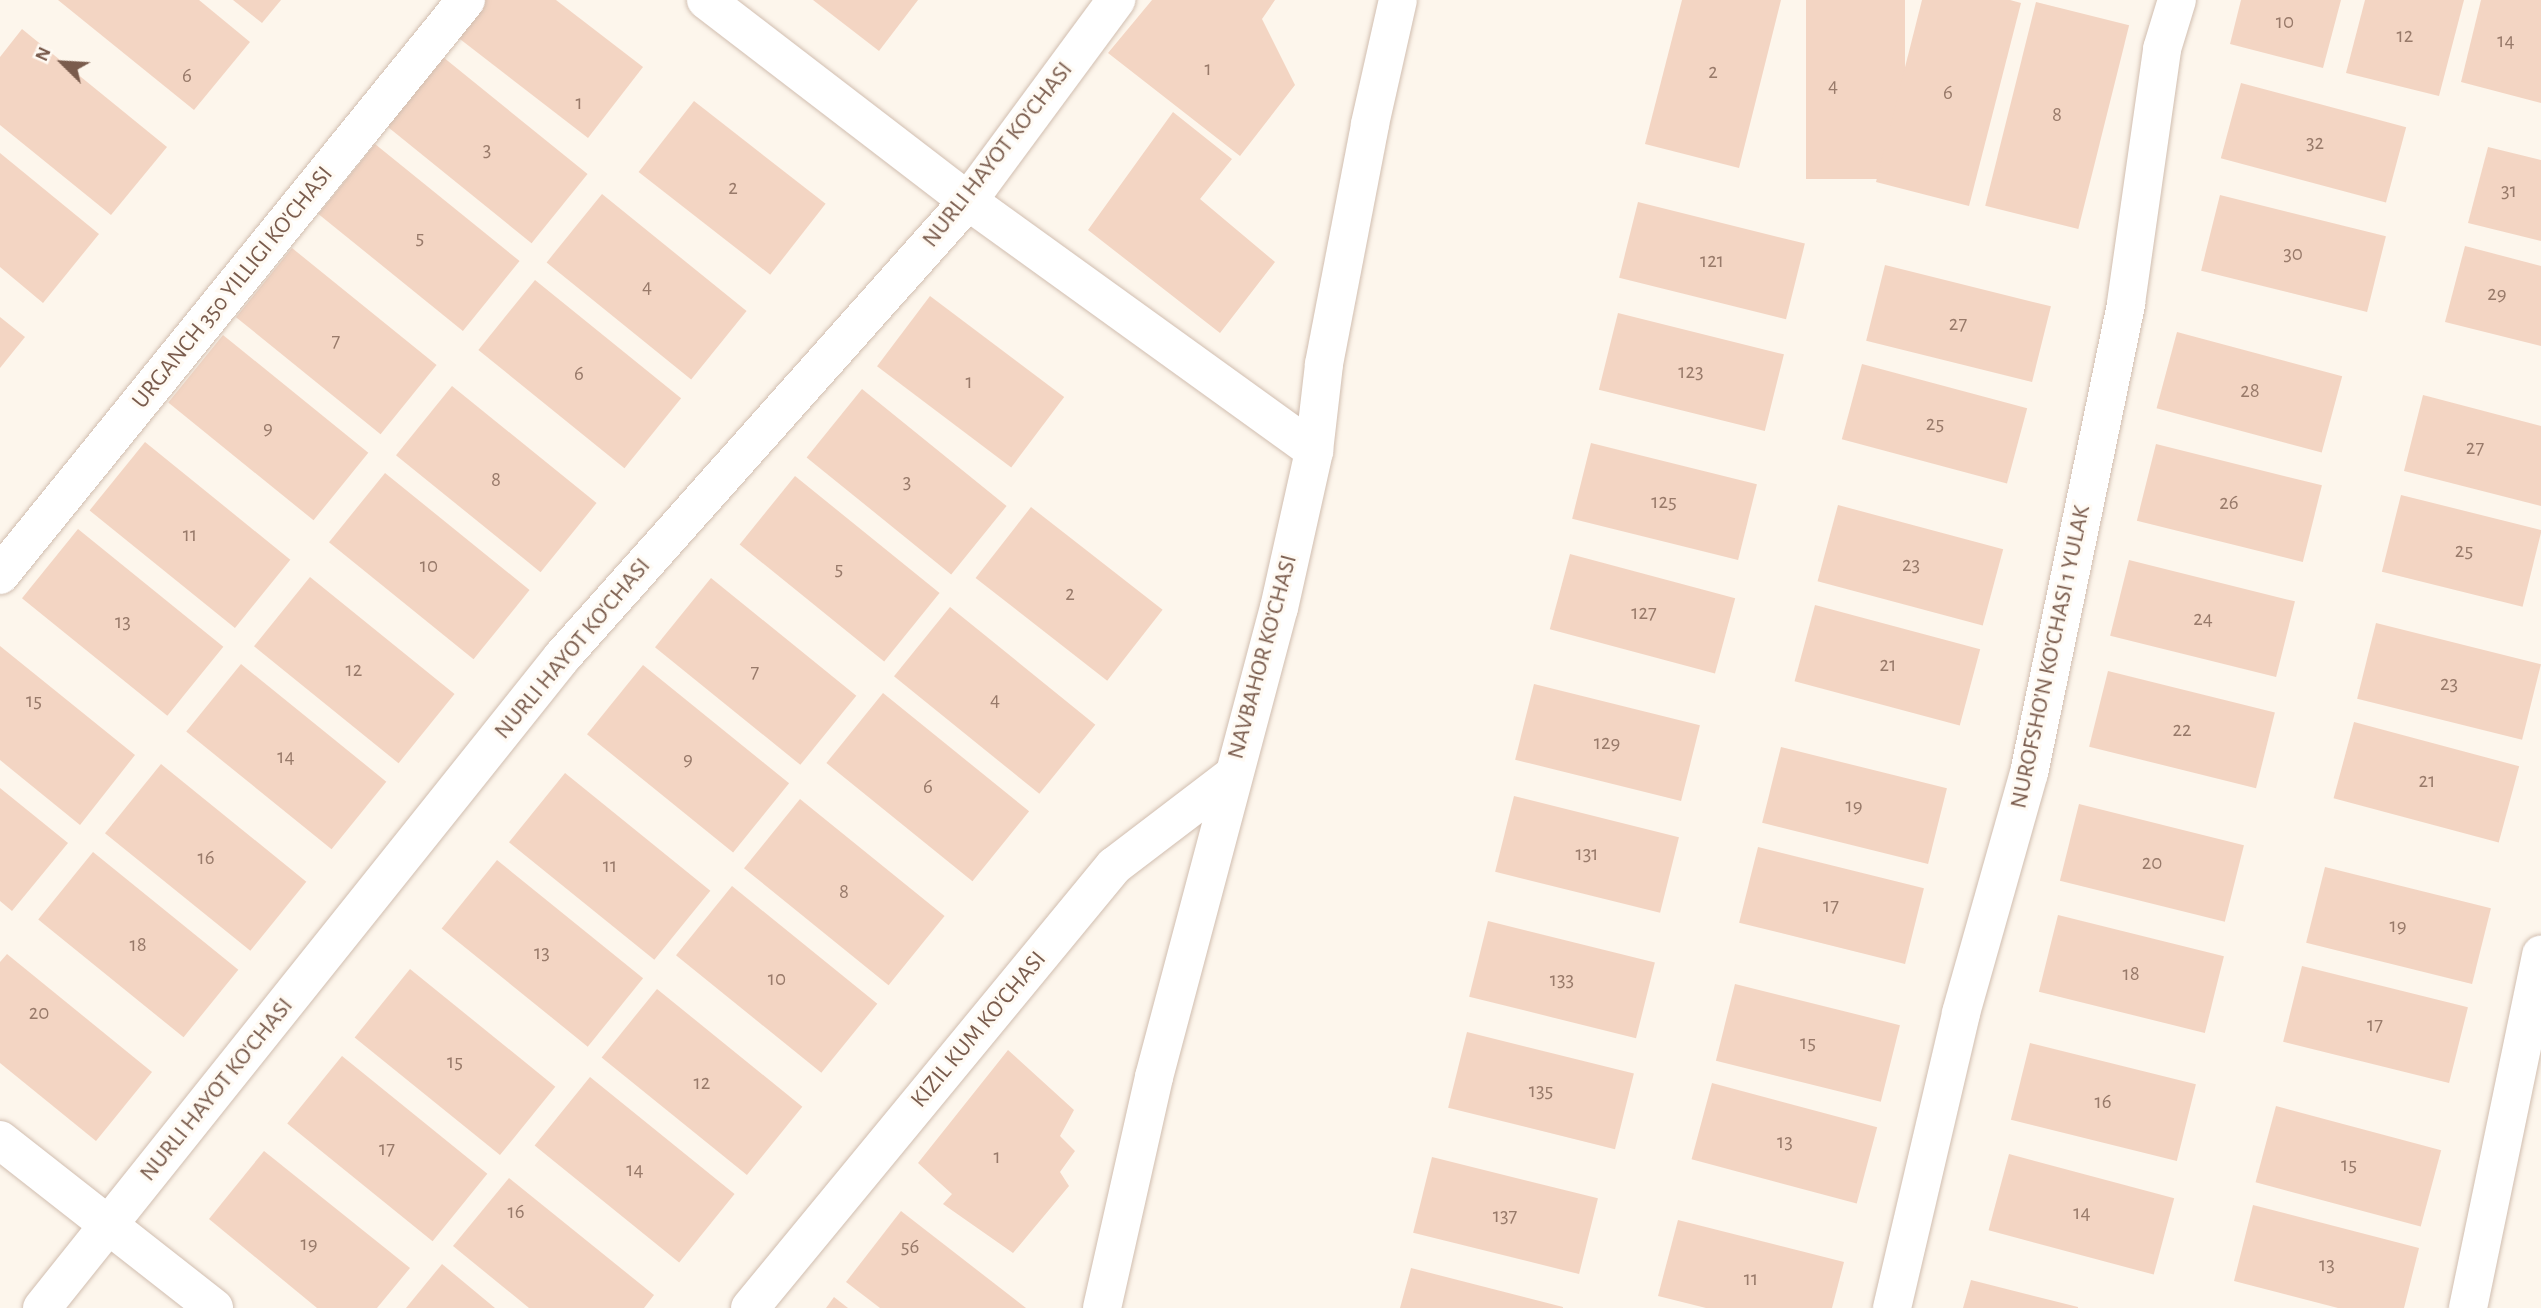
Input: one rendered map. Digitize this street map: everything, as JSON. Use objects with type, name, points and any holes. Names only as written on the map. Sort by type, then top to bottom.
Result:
[{"type":"street","name":"URGANCH 350 YILLIGI KO'CHASI","points":[[0,575],[466,0]]},
{"type":"street","points":[[706,0],[968,201],[1314,451]]},
{"type":"street","name":"NURLI HAYOT KO'CHASI","points":[[42,1308],[562,657],[968,201],[1116,0]]},
{"type":"street","name":"NAVBAHOR KO'CHASI","points":[[1102,1308],[1154,1077],[1231,777],[1279,608],[1314,451],[1324,365],[1370,124],[1398,0]]},
{"type":"street","name":"NUROFSHO'N KO'CHASI 1 YULAK","points":[[1892,1308],[1961,1013],[2029,773],[2126,303],[2162,49],[2177,0]]},
{"type":"street","name":"KIZIL KUM KO'CHASI","points":[[750,1308],[1114,866],[1231,777]]},
{"type":"street","points":[[2468,1308],[2541,954]]},
{"type":"street","points":[[0,1140],[214,1308]]},
{"type":"building","points":[[58,0],[199,0],[250,42],[194,110]]},
{"type":"building","points":[[233,0],[281,0],[262,23]]},
{"type":"building","points":[[483,0],[556,0],[643,67],[588,138],[456,36]]},
{"type":"building","points":[[813,0],[918,0],[879,51]]},
{"type":"building","points":[[1152,0],[1275,0],[1262,19],[1295,85],[1240,156],[1108,53]]},
{"type":"building","points":[[1682,0],[1781,0],[1739,168],[1645,144]]},
{"type":"building","points":[[1806,0],[1905,0],[1905,179],[1806,179]]},
{"type":"building","points":[[1922,0],[2010,0],[2021,3],[1969,206],[1876,182]]},
{"type":"building","points":[[2241,0],[2341,0],[2323,68],[2230,44]]},
{"type":"building","points":[[2365,0],[2464,0],[2439,96],[2346,73]]},
{"type":"building","points":[[2481,0],[2541,0],[2541,103],[2461,82]]},
{"type":"building","points":[[2036,2],[2129,25],[2078,229],[1985,206]]},
{"type":"building","points":[[22,29],[167,147],[111,215],[0,125],[0,57]]},
{"type":"building","points":[[443,57],[588,174],[532,243],[387,126]]},
{"type":"building","points":[[2241,83],[2406,127],[2386,203],[2221,158]]},
{"type":"building","points":[[694,101],[826,204],[770,275],[639,172]]},
{"type":"building","points":[[1173,112],[1232,159],[1200,199],[1275,262],[1220,333],[1088,230]]},
{"type":"building","points":[[375,144],[520,261],[463,331],[318,214]]},
{"type":"building","points":[[2488,147],[2541,160],[2541,241],[2468,223]]},
{"type":"building","points":[[0,153],[99,234],[43,303],[0,267]]},
{"type":"building","points":[[602,194],[747,311],[691,379],[547,262]]},
{"type":"building","points":[[2220,195],[2386,236],[2367,312],[2201,271]]},
{"type":"building","points":[[1638,202],[1805,244],[1786,319],[1619,278]]},
{"type":"building","points":[[2465,246],[2541,266],[2541,346],[2445,322]]},
{"type":"building","points":[[292,248],[437,365],[381,434],[236,317]]},
{"type":"building","points":[[1885,265],[2051,306],[2032,382],[1866,341]]},
{"type":"building","points":[[535,280],[681,398],[624,468],[478,350]]},
{"type":"building","points":[[930,296],[1064,397],[1011,467],[877,366]]},
{"type":"building","points":[[1618,313],[1784,354],[1765,431],[1599,390]]},
{"type":"building","points":[[0,317],[25,337],[0,368]]},
{"type":"building","points":[[2177,332],[2342,376],[2322,453],[2157,408]]},
{"type":"building","points":[[223,335],[368,453],[314,520],[168,403]]},
{"type":"building","points":[[1862,364],[2027,408],[2007,484],[1842,439]]},
{"type":"building","points":[[452,386],[597,503],[541,572],[396,455]]},
{"type":"building","points":[[862,389],[1007,506],[951,574],[807,457]]},
{"type":"building","points":[[2423,395],[2541,426],[2541,506],[2404,471]]},
{"type":"building","points":[[145,442],[290,560],[235,628],[90,510]]},
{"type":"building","points":[[1591,443],[1757,484],[1738,560],[1572,519]]},
{"type":"building","points":[[2156,444],[2322,485],[2303,562],[2137,521]]},
{"type":"building","points":[[385,473],[530,590],[474,659],[329,542]]},
{"type":"building","points":[[795,476],[940,593],[884,661],[740,544]]},
{"type":"building","points":[[2401,495],[2541,530],[2523,607],[2382,572]]},
{"type":"building","points":[[1838,505],[2003,549],[1983,626],[1818,581]]},
{"type":"building","points":[[1031,507],[1163,610],[1107,681],[976,578]]},
{"type":"building","points":[[78,529],[223,647],[167,716],[22,598]]},
{"type":"building","points":[[1570,554],[1735,598],[1715,674],[1550,629]]},
{"type":"building","points":[[2129,560],[2295,601],[2276,677],[2110,636]]},
{"type":"building","points":[[310,577],[455,694],[399,763],[254,646]]},
{"type":"building","points":[[711,578],[856,696],[800,765],[655,647]]},
{"type":"building","points":[[1815,605],[1980,649],[1960,726],[1795,681]]},
{"type":"building","points":[[950,607],[1095,725],[1039,794],[894,676]]},
{"type":"building","points":[[2376,623],[2541,664],[2522,740],[2357,699]]},
{"type":"building","points":[[0,646],[135,755],[80,825],[0,760]]},
{"type":"building","points":[[241,664],[386,782],[332,849],[186,732]]},
{"type":"building","points":[[643,665],[789,783],[733,852],[587,734]]},
{"type":"building","points":[[2108,671],[2275,713],[2256,788],[2089,747]]},
{"type":"building","points":[[1534,684],[1700,725],[1681,801],[1515,760]]},
{"type":"building","points":[[883,693],[1029,811],[972,881],[826,763]]},
{"type":"building","points":[[2354,722],[2519,766],[2499,843],[2334,798]]},
{"type":"building","points":[[1781,747],[1947,788],[1928,864],[1762,823]]},
{"type":"building","points":[[161,764],[306,882],[250,951],[105,833]]},
{"type":"building","points":[[565,773],[710,891],[654,960],[509,842]]},
{"type":"building","points":[[0,788],[68,843],[12,911],[0,901]]},
{"type":"building","points":[[1514,796],[1679,837],[1660,913],[1495,872]]},
{"type":"building","points":[[800,799],[945,916],[889,985],[744,868]]},
{"type":"building","points":[[2079,804],[2244,845],[2225,922],[2060,881]]},
{"type":"building","points":[[1758,847],[1924,888],[1905,964],[1739,923]]},
{"type":"building","points":[[93,852],[238,970],[184,1037],[38,920]]},
{"type":"building","points":[[497,860],[643,978],[588,1047],[442,928]]},
{"type":"building","points":[[2325,867],[2491,908],[2472,984],[2306,943]]},
{"type":"building","points":[[732,886],[877,1004],[821,1073],[676,955]]},
{"type":"building","points":[[2058,915],[2224,956],[2205,1033],[2039,992]]},
{"type":"building","points":[[1488,921],[1655,963],[1636,1038],[1469,997]]},
{"type":"building","points":[[7,954],[152,1072],[96,1141],[0,1063],[0,962]]},
{"type":"building","points":[[2302,966],[2468,1007],[2449,1083],[2283,1042]]},
{"type":"building","points":[[410,969],[555,1087],[500,1155],[355,1037]]},
{"type":"building","points":[[1735,984],[1900,1025],[1881,1102],[1716,1061]]},
{"type":"building","points":[[657,989],[802,1107],[747,1175],[602,1057]]},
{"type":"building","points":[[1467,1032],[1634,1074],[1615,1149],[1448,1108]]},
{"type":"building","points":[[2030,1043],[2196,1084],[2177,1161],[2011,1120]]},
{"type":"building","points":[[1008,1050],[1074,1110],[1060,1136],[1075,1151],[1060,1172],[1069,1186],[1013,1253],[943,1204],[952,1194],[918,1163]]},
{"type":"building","points":[[342,1056],[487,1174],[433,1241],[287,1124]]},
{"type":"building","points":[[590,1077],[735,1194],[679,1262],[535,1145]]},
{"type":"building","points":[[1712,1083],[1877,1127],[1857,1204],[1692,1159]]},
{"type":"building","points":[[2276,1106],[2441,1150],[2421,1227],[2256,1182]]},
{"type":"building","points":[[264,1151],[410,1268],[377,1308],[317,1308],[209,1219]]},
{"type":"building","points":[[2009,1154],[2174,1198],[2154,1275],[1989,1230]]},
{"type":"building","points":[[1432,1157],[1598,1198],[1579,1274],[1413,1233]]},
{"type":"building","points":[[509,1178],[654,1295],[644,1308],[529,1308],[453,1246]]},
{"type":"building","points":[[2253,1205],[2419,1248],[2404,1308],[2338,1308],[2234,1281]]},
{"type":"building","points":[[901,1211],[1026,1308],[880,1308],[846,1282]]},
{"type":"building","points":[[1678,1220],[1844,1262],[1832,1308],[1706,1308],[1658,1296]]},
{"type":"building","points":[[442,1264],[495,1308],[406,1308]]},
{"type":"building","points":[[1411,1268],[1563,1307],[1563,1308],[1400,1308]]},
{"type":"building","points":[[1971,1280],[2078,1307],[2078,1308],[1963,1308]]},
{"type":"building","points":[[834,1297],[848,1308],[826,1308]]}]
